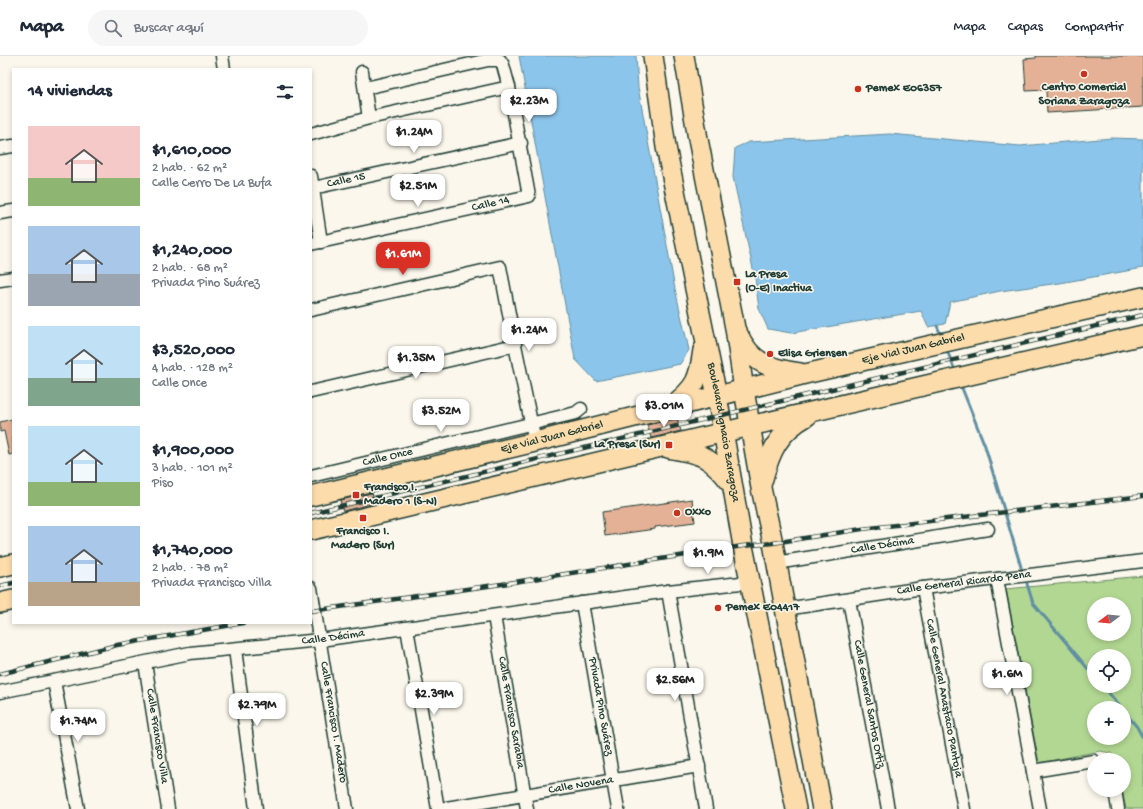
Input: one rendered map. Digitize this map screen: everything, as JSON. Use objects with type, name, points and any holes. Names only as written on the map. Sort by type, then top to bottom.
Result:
[{"type":"main road","name":"Boulevard Ignacio Zaragoza","points":[[653,56],[666,147],[717,396],[731,484],[796,809]]},
{"type":"main road","points":[[684,56],[698,139],[735,328],[761,488],[822,809]]},
{"type":"main road","name":"Eje Vial Juan Gabriel","points":[[312,496],[534,433],[668,409],[805,374],[1143,297]]},
{"type":"main road","points":[[735,328],[744,346],[757,359],[768,366],[782,371],[805,374]]},
{"type":"main road","points":[[312,530],[723,432],[1143,335]]},
{"type":"main road","points":[[668,409],[682,398],[697,381],[705,340]]},
{"type":"main road","points":[[761,488],[768,461],[778,441],[798,421],[814,411]]},
{"type":"main road","points":[[661,447],[700,454],[717,466],[731,484]]},
{"type":"main road","points":[[738,520],[751,528],[756,529],[762,527],[768,522]]},
{"type":"main road","points":[[0,567],[12,564]]},
{"type":"main road","points":[[750,582],[760,584],[768,589],[782,626],[791,641]]},
{"type":"main road","points":[[0,603],[12,600]]},
{"type":"street","points":[[222,56],[224,68]]},
{"type":"street","points":[[365,88],[488,60],[500,60],[504,65],[520,143]]},
{"type":"street","points":[[362,72],[369,118]]},
{"type":"street","points":[[312,134],[369,118],[509,87]]},
{"type":"street","name":"Calle 15","points":[[312,182],[520,143]]},
{"type":"street","name":"Calle 14","points":[[316,243],[530,196],[520,143]]},
{"type":"street","points":[[0,148],[12,146]]},
{"type":"street","points":[[312,182],[316,243]]},
{"type":"street","points":[[0,213],[12,211]]},
{"type":"street","points":[[312,310],[500,267],[534,433]]},
{"type":"street","points":[[0,280],[12,278]]},
{"type":"street","points":[[312,392],[515,345]]},
{"type":"street","name":"Calle Once","points":[[312,476],[534,433],[576,413],[581,409]]},
{"type":"street","name":"Calle Décima","points":[[776,562],[988,529]]},
{"type":"street","name":"Calle General Ricardo Peña","points":[[785,609],[923,588],[1143,561]]},
{"type":"street","points":[[998,579],[1040,809]]},
{"type":"street","name":"Calle Décima","points":[[0,692],[190,653],[320,640],[582,603],[750,582]]},
{"type":"street","name":"Calle General Anastacio Pantoja","points":[[923,588],[964,809]]},
{"type":"street","points":[[668,592],[706,809]]},
{"type":"street","name":"Calle Francisco I. Madero","points":[[312,594],[347,809]]},
{"type":"street","name":"Calle General Santos Ortiz","points":[[849,600],[888,809]]},
{"type":"street","name":"Privada Pino Suárez","points":[[582,603],[618,809]]},
{"type":"street","name":"Calle Francisco Sarabia","points":[[494,616],[527,809]]},
{"type":"street","points":[[407,628],[439,809]]},
{"type":"street","points":[[235,649],[256,809]]},
{"type":"street","name":"Calle Francisco Villa","points":[[145,663],[168,809]]},
{"type":"street","points":[[54,681],[78,809]]},
{"type":"street","points":[[1034,771],[1087,762]]},
{"type":"street","name":"Calle Novena","points":[[439,809],[699,766]]},
{"type":"street","points":[[1115,797],[1118,809]]},
{"type":"green space","points":[[1143,576],[1143,809],[1126,809],[1123,797],[1131,797],[1131,753],[1111,753],[1100,751],[1039,763],[1006,589]]},
{"type":"water","points":[[519,56],[636,56],[638,87],[675,289],[689,350],[680,364],[596,381],[575,359]]},
{"type":"water","points":[[890,134],[1020,146],[1112,138],[1143,139],[1143,268],[1060,283],[1000,291],[950,302],[945,324],[928,327],[921,311],[791,333],[768,329],[759,309],[755,278],[733,177],[735,148],[749,142]]},
{"type":"building","name":"Centro Comercial Soriana Zaragoza","points":[[1036,56],[1143,56],[1143,107],[1047,113],[1046,90],[1026,91],[1024,59],[1036,58]]},
{"type":"building","points":[[677,418],[681,431],[651,438],[647,425]]},
{"type":"building","points":[[12,419],[12,454],[9,455],[4,431],[0,432],[0,422]]},
{"type":"building","points":[[372,493],[375,503],[343,511],[340,500]]},
{"type":"building","points":[[692,499],[695,522],[655,527],[655,529],[605,536],[602,512]]},
{"type":"waterway","points":[[937,326],[942,337]]},
{"type":"waterway","points":[[946,348],[956,373]]},
{"type":"waterway","points":[[960,383],[985,446],[1021,567]]},
{"type":"waterway","points":[[1027,584],[1033,603],[1087,668]]},
{"type":"waterway","points":[[1109,693],[1115,701]]},
{"type":"waterway","points":[[1131,720],[1143,738]]},
{"type":"railway","points":[[312,513],[1143,315]]},
{"type":"railway","points":[[312,611],[502,584],[862,529],[1143,496]]},
{"type":"railway","points":[[0,586],[12,583]]},
{"type":"railway","points":[[0,674],[117,645],[237,624]]},
{"type":"place","name":"Centro Comercial Soriana Zaragoza","points":[[1084,74]]},
{"type":"place","name":"Pemex E06357","points":[[858,89]]},
{"type":"place","name":"La Presa (O-E) Inactiva","points":[[737,282]]},
{"type":"place","name":"Elisa Griensen","points":[[770,354]]},
{"type":"place","name":"La Presa (Sur)","points":[[669,445]]},
{"type":"place","name":"Francisco I. Madero 1 (S-N)","points":[[356,495]]},
{"type":"place","name":"Oxxo","points":[[677,513]]},
{"type":"place","name":"Francisco I. Madero (Sur)","points":[[363,518]]},
{"type":"place","name":"Pemex E04417","points":[[718,608]]}]
